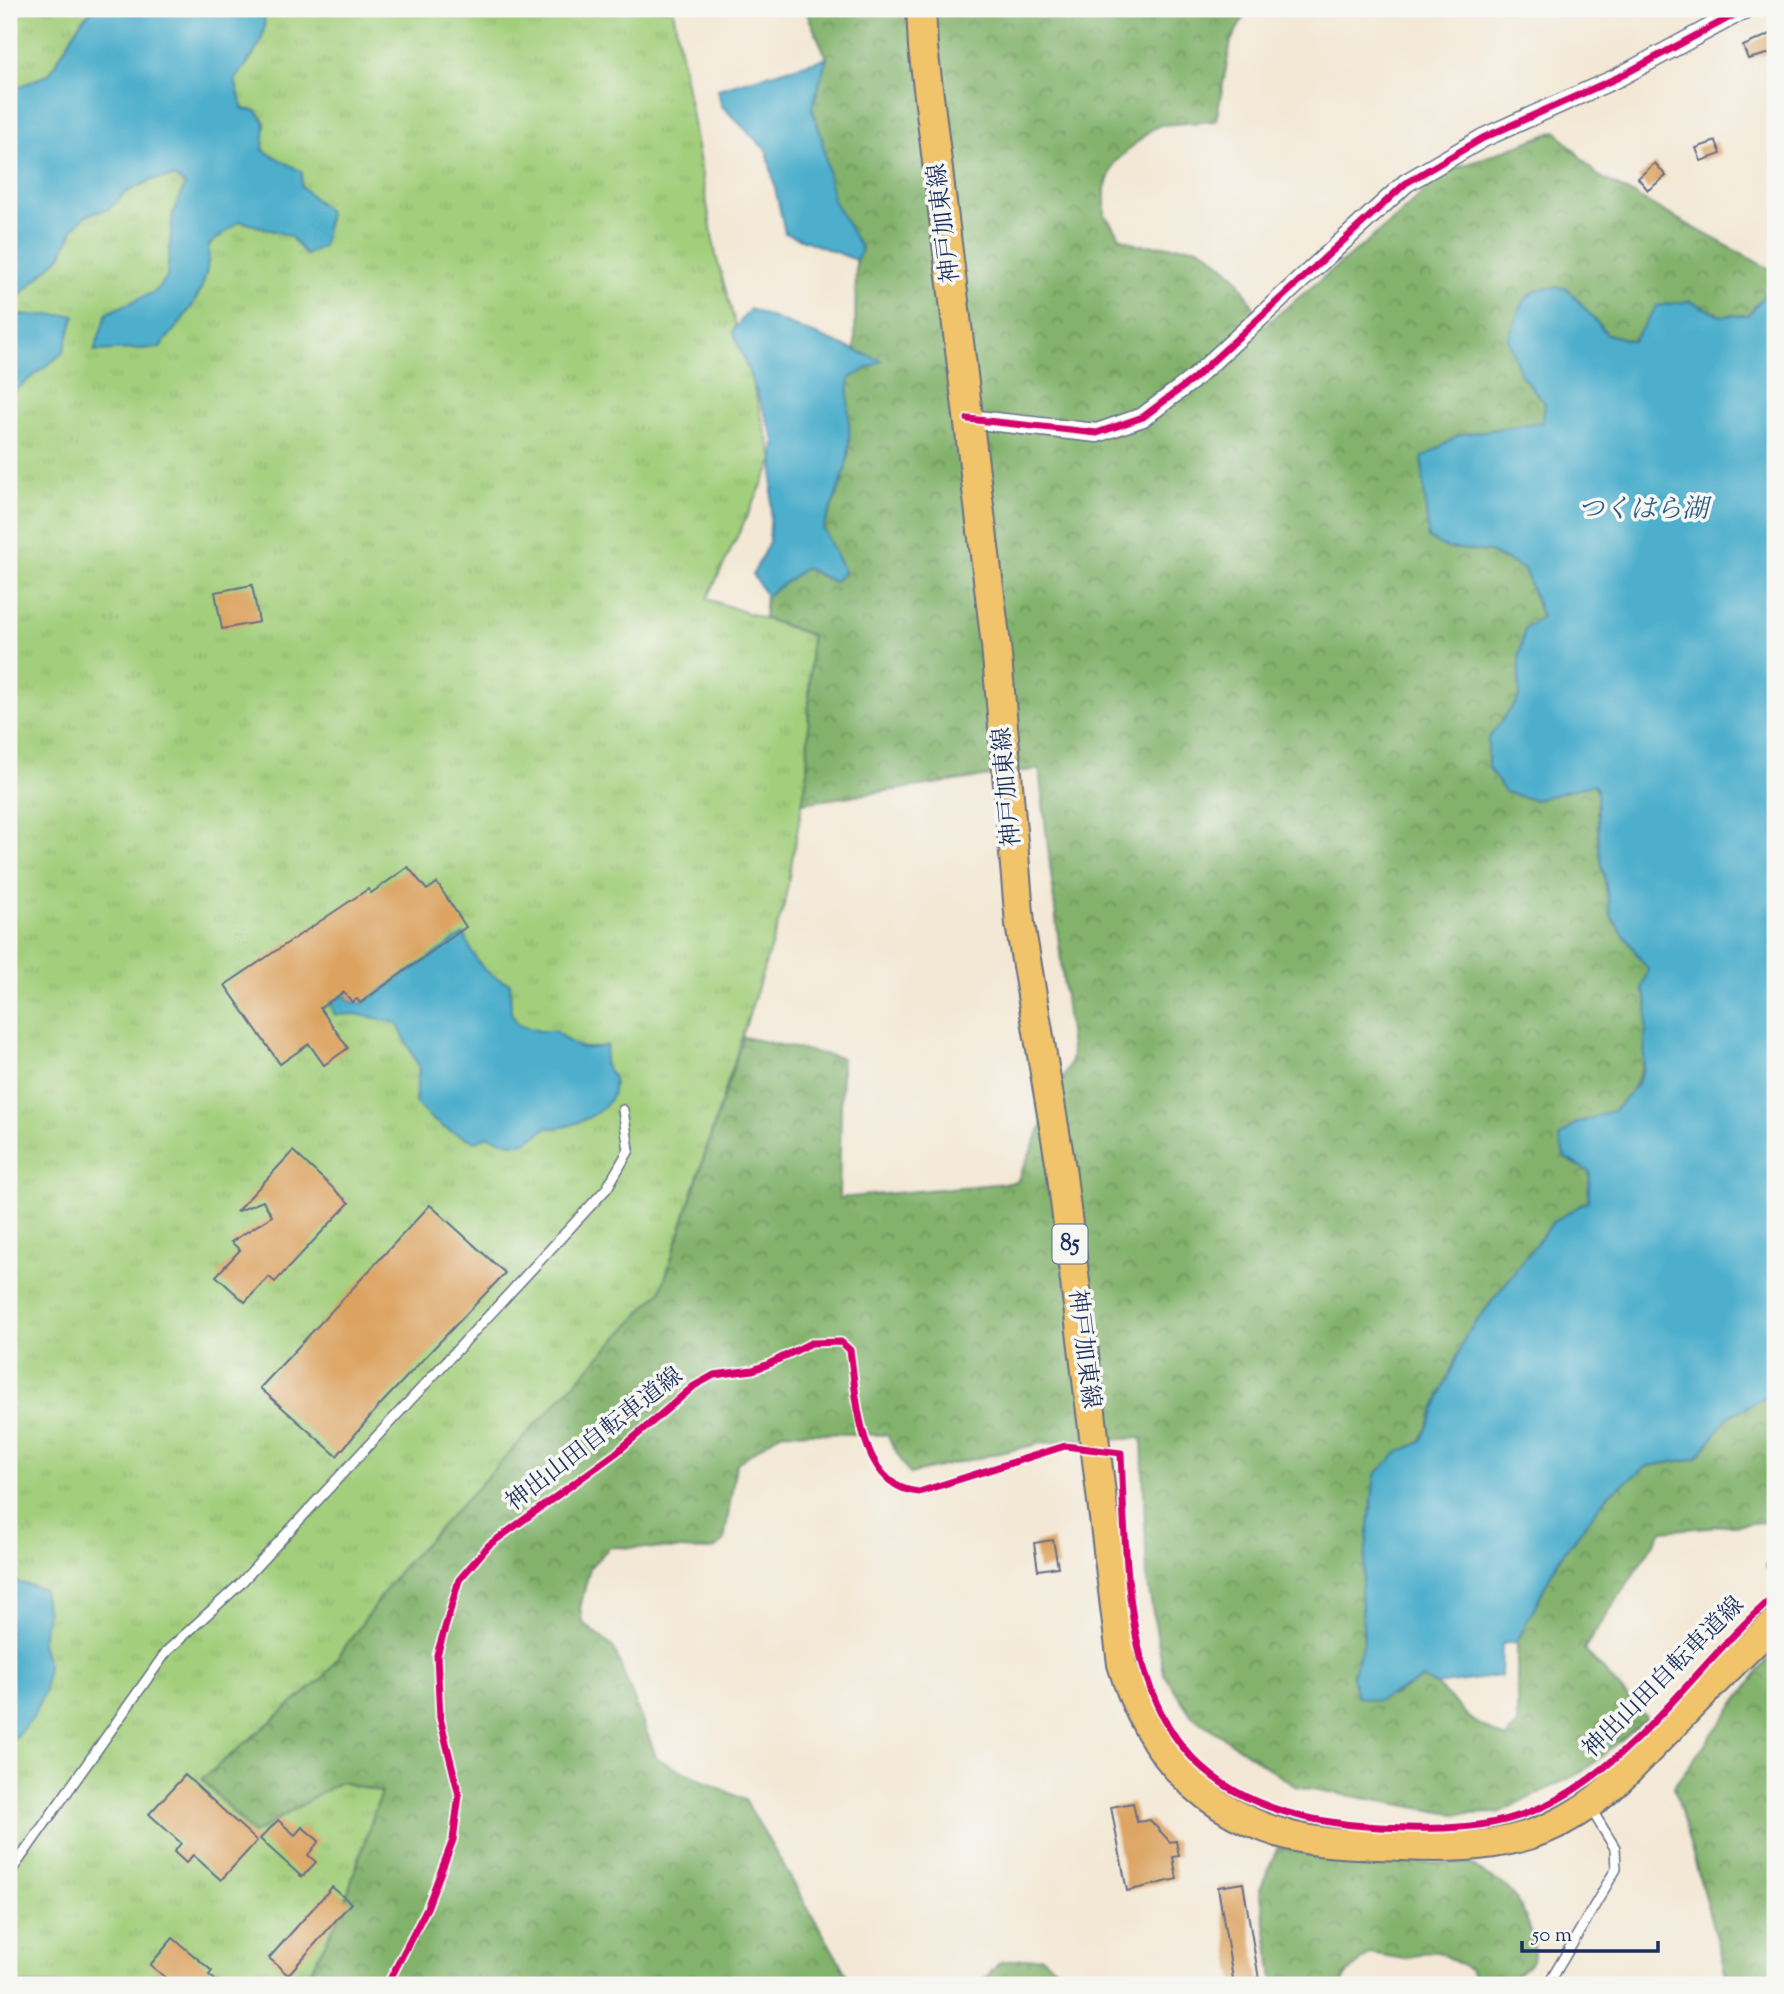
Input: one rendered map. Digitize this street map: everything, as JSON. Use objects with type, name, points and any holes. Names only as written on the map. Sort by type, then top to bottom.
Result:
[{"type":"main road","name":"神戸加東線","points":[[922,9],[923,47],[996,645],[1020,924],[1060,1168],[1122,1664],[1137,1711],[1177,1770],[1206,1796],[1250,1821],[1292,1836],[1410,1846],[1495,1844],[1558,1824],[1588,1805],[1628,1773],[1775,1623]]},
{"type":"street","points":[[968,419],[1097,433],[1143,417],[1192,380],[1406,183],[1483,138],[1619,77],[1745,9]]},
{"type":"lane","points":[[9,1874],[167,1651],[239,1585],[607,1188],[629,1150],[624,1110]]},
{"type":"lane","points":[[1548,1985],[1616,1869],[1615,1848],[1588,1805]]},
{"type":"green space","points":[[9,9],[673,9],[716,256],[774,460],[707,599],[811,635],[807,777],[784,905],[661,1291],[400,1570],[323,1678],[202,1779],[253,1834],[340,1782],[381,1792],[341,1913],[303,1985],[179,1985],[160,1968],[146,1985],[9,1985]]},
{"type":"green space","points":[[805,9],[1248,9],[1231,41],[1216,121],[1160,125],[1148,132],[1114,163],[1105,188],[1105,215],[1120,237],[1137,245],[1196,247],[1208,252],[1237,278],[1264,326],[1396,218],[1443,173],[1556,131],[1597,175],[1775,272],[1775,282],[1748,315],[1722,316],[1689,301],[1634,341],[1607,334],[1567,288],[1521,375],[1545,403],[1543,422],[1459,435],[1448,548],[1490,552],[1524,569],[1542,617],[1519,656],[1519,698],[1516,705],[1585,784],[1593,784],[1597,790],[1599,847],[1611,916],[1648,970],[1642,989],[1649,1018],[1648,1035],[1641,1069],[1626,1098],[1612,1112],[1575,1124],[1565,1158],[1590,1172],[1588,1201],[1553,1222],[1466,1335],[1421,1442],[1397,1453],[1361,1592],[1364,1642],[1352,1676],[1391,1696],[1423,1678],[1436,1685],[1472,1720],[1506,1739],[1517,1724],[1517,1642],[1558,1560],[1609,1494],[1648,1466],[1697,1458],[1729,1416],[1775,1392],[1775,1521],[1662,1531],[1584,1649],[1647,1719],[1582,1772],[1498,1813],[1453,1814],[1295,1786],[1192,1716],[1164,1674],[1147,1579],[1142,1438],[1042,1443],[909,1474],[887,1435],[782,1432],[736,1464],[724,1542],[712,1550],[610,1547],[590,1567],[580,1608],[582,1622],[614,1648],[657,1759],[745,1800],[853,1985],[303,1985],[341,1913],[381,1792],[340,1782],[253,1834],[202,1779],[323,1678],[400,1570],[661,1291],[743,1037],[842,1058],[839,1198],[1017,1182],[1072,1058],[1039,769],[802,803],[807,777],[811,635],[764,618],[766,596],[805,568],[834,582],[823,528],[842,482],[849,453],[846,399],[850,378],[881,361],[855,350],[856,260],[862,250],[833,200],[822,139],[812,107],[827,58]]},
{"type":"green space","points":[[1775,1649],[1775,1985],[1729,1985],[1674,1786]]},
{"type":"green space","points":[[1278,1847],[1354,1861],[1471,1864],[1513,1894],[1532,1934],[1532,1960],[1503,1985],[1480,1985],[1469,1969],[1438,1952],[1425,1952],[1404,1959],[1370,1953],[1345,1976],[1342,1985],[1274,1985],[1260,1889]]},
{"type":"green space","points":[[1042,1957],[1078,1985],[979,1985],[1000,1962]]},
{"type":"water","points":[[94,9],[263,9],[265,20],[262,39],[235,80],[243,109],[257,111],[265,123],[263,150],[302,172],[301,186],[329,212],[323,246],[306,255],[290,236],[240,221],[209,245],[206,276],[201,289],[187,313],[159,348],[94,351],[107,313],[154,292],[167,277],[173,213],[185,185],[175,177],[152,180],[125,193],[109,209],[86,215],[74,228],[61,256],[11,304],[18,315],[75,315],[63,353],[9,395],[9,91],[49,74],[82,20]]},
{"type":"water","points":[[827,58],[812,108],[822,139],[833,200],[862,250],[856,260],[785,233],[767,151],[721,105],[718,89]]},
{"type":"water","name":"つくはら湖","points":[[1775,282],[1775,1392],[1729,1416],[1697,1458],[1648,1466],[1609,1494],[1558,1560],[1517,1642],[1502,1644],[1501,1676],[1436,1685],[1423,1679],[1377,1701],[1357,1696],[1352,1676],[1364,1642],[1361,1592],[1375,1475],[1397,1453],[1421,1442],[1466,1335],[1553,1222],[1588,1201],[1590,1172],[1565,1158],[1559,1138],[1575,1124],[1615,1110],[1638,1083],[1643,1070],[1648,1003],[1642,989],[1648,970],[1611,916],[1599,846],[1597,790],[1594,784],[1534,800],[1505,792],[1488,767],[1488,739],[1519,698],[1519,656],[1525,628],[1542,617],[1524,569],[1490,552],[1447,548],[1428,538],[1422,458],[1459,435],[1543,422],[1545,403],[1521,375],[1508,338],[1522,305],[1527,298],[1541,289],[1567,288],[1607,334],[1633,341],[1657,306],[1689,301],[1722,316],[1748,315]]},
{"type":"water","points":[[750,309],[882,361],[850,378],[848,455],[841,483],[823,528],[844,572],[834,582],[805,568],[766,596],[753,574],[769,542],[775,440],[733,331]]},
{"type":"water","points":[[464,934],[472,952],[486,971],[510,983],[511,1013],[519,1025],[539,1031],[556,1031],[579,1047],[607,1045],[604,1064],[614,1078],[614,1087],[608,1102],[593,1115],[574,1124],[547,1127],[526,1142],[506,1142],[488,1136],[476,1141],[467,1138],[435,1121],[415,1102],[419,1067],[397,1023],[357,1014],[335,1015],[330,1003],[344,995],[352,1002],[363,1003]]},
{"type":"water","points":[[9,1580],[43,1589],[47,1615],[41,1644],[47,1662],[45,1691],[33,1717],[9,1744]]},
{"type":"building","points":[[1775,32],[1775,52],[1748,59],[1743,46]]},
{"type":"building","points":[[1716,141],[1721,154],[1701,161],[1696,148]]},
{"type":"building","points":[[1655,163],[1666,176],[1648,190],[1638,178]]},
{"type":"building","points":[[252,585],[259,622],[222,629],[215,592]]},
{"type":"building","points":[[408,867],[427,890],[437,883],[466,927],[360,1003],[357,999],[352,1002],[344,992],[320,1008],[348,1048],[324,1065],[309,1044],[280,1064],[225,985],[368,889],[371,893]]},
{"type":"building","points":[[293,1151],[349,1203],[275,1282],[269,1277],[245,1302],[216,1276],[240,1250],[231,1242],[272,1216],[263,1201],[236,1212]]},
{"type":"building","points":[[430,1205],[505,1273],[379,1406],[337,1456],[260,1388]]},
{"type":"building","points":[[1053,1540],[1058,1567],[1038,1570],[1034,1543]]},
{"type":"building","points":[[185,1775],[257,1841],[221,1880],[193,1855],[186,1863],[174,1852],[181,1843],[149,1814]]},
{"type":"building","points":[[1133,1803],[1137,1822],[1150,1820],[1170,1842],[1176,1841],[1179,1856],[1173,1857],[1177,1879],[1127,1891],[1111,1807]]},
{"type":"building","points":[[278,1820],[295,1835],[302,1827],[319,1841],[308,1855],[316,1862],[302,1877],[260,1839]]},
{"type":"building","points":[[1243,1883],[1260,1985],[1234,1985],[1218,1887]]},
{"type":"building","points":[[332,1887],[351,1903],[288,1975],[269,1958]]},
{"type":"building","points":[[173,1938],[212,1971],[209,1975],[221,1985],[174,1985],[150,1965]]},
{"type":"cycle path","points":[[968,419],[1097,433],[1143,417],[1192,380],[1406,183],[1483,138],[1619,77],[1745,9]]},
{"type":"cycle path","name":"神出山田自転車道線","points":[[387,1985],[427,1908],[453,1840],[459,1795],[440,1718],[437,1655],[459,1580],[489,1545],[616,1453],[694,1386],[714,1375],[753,1370],[811,1343],[841,1342],[850,1350],[864,1436],[872,1457],[883,1474],[899,1487],[919,1492],[1065,1446],[1121,1453],[1130,1595],[1141,1657],[1160,1711],[1190,1756],[1235,1791],[1297,1815],[1379,1827],[1431,1828],[1479,1825],[1526,1814],[1573,1790],[1628,1747],[1749,1619],[1775,1596]]}]
